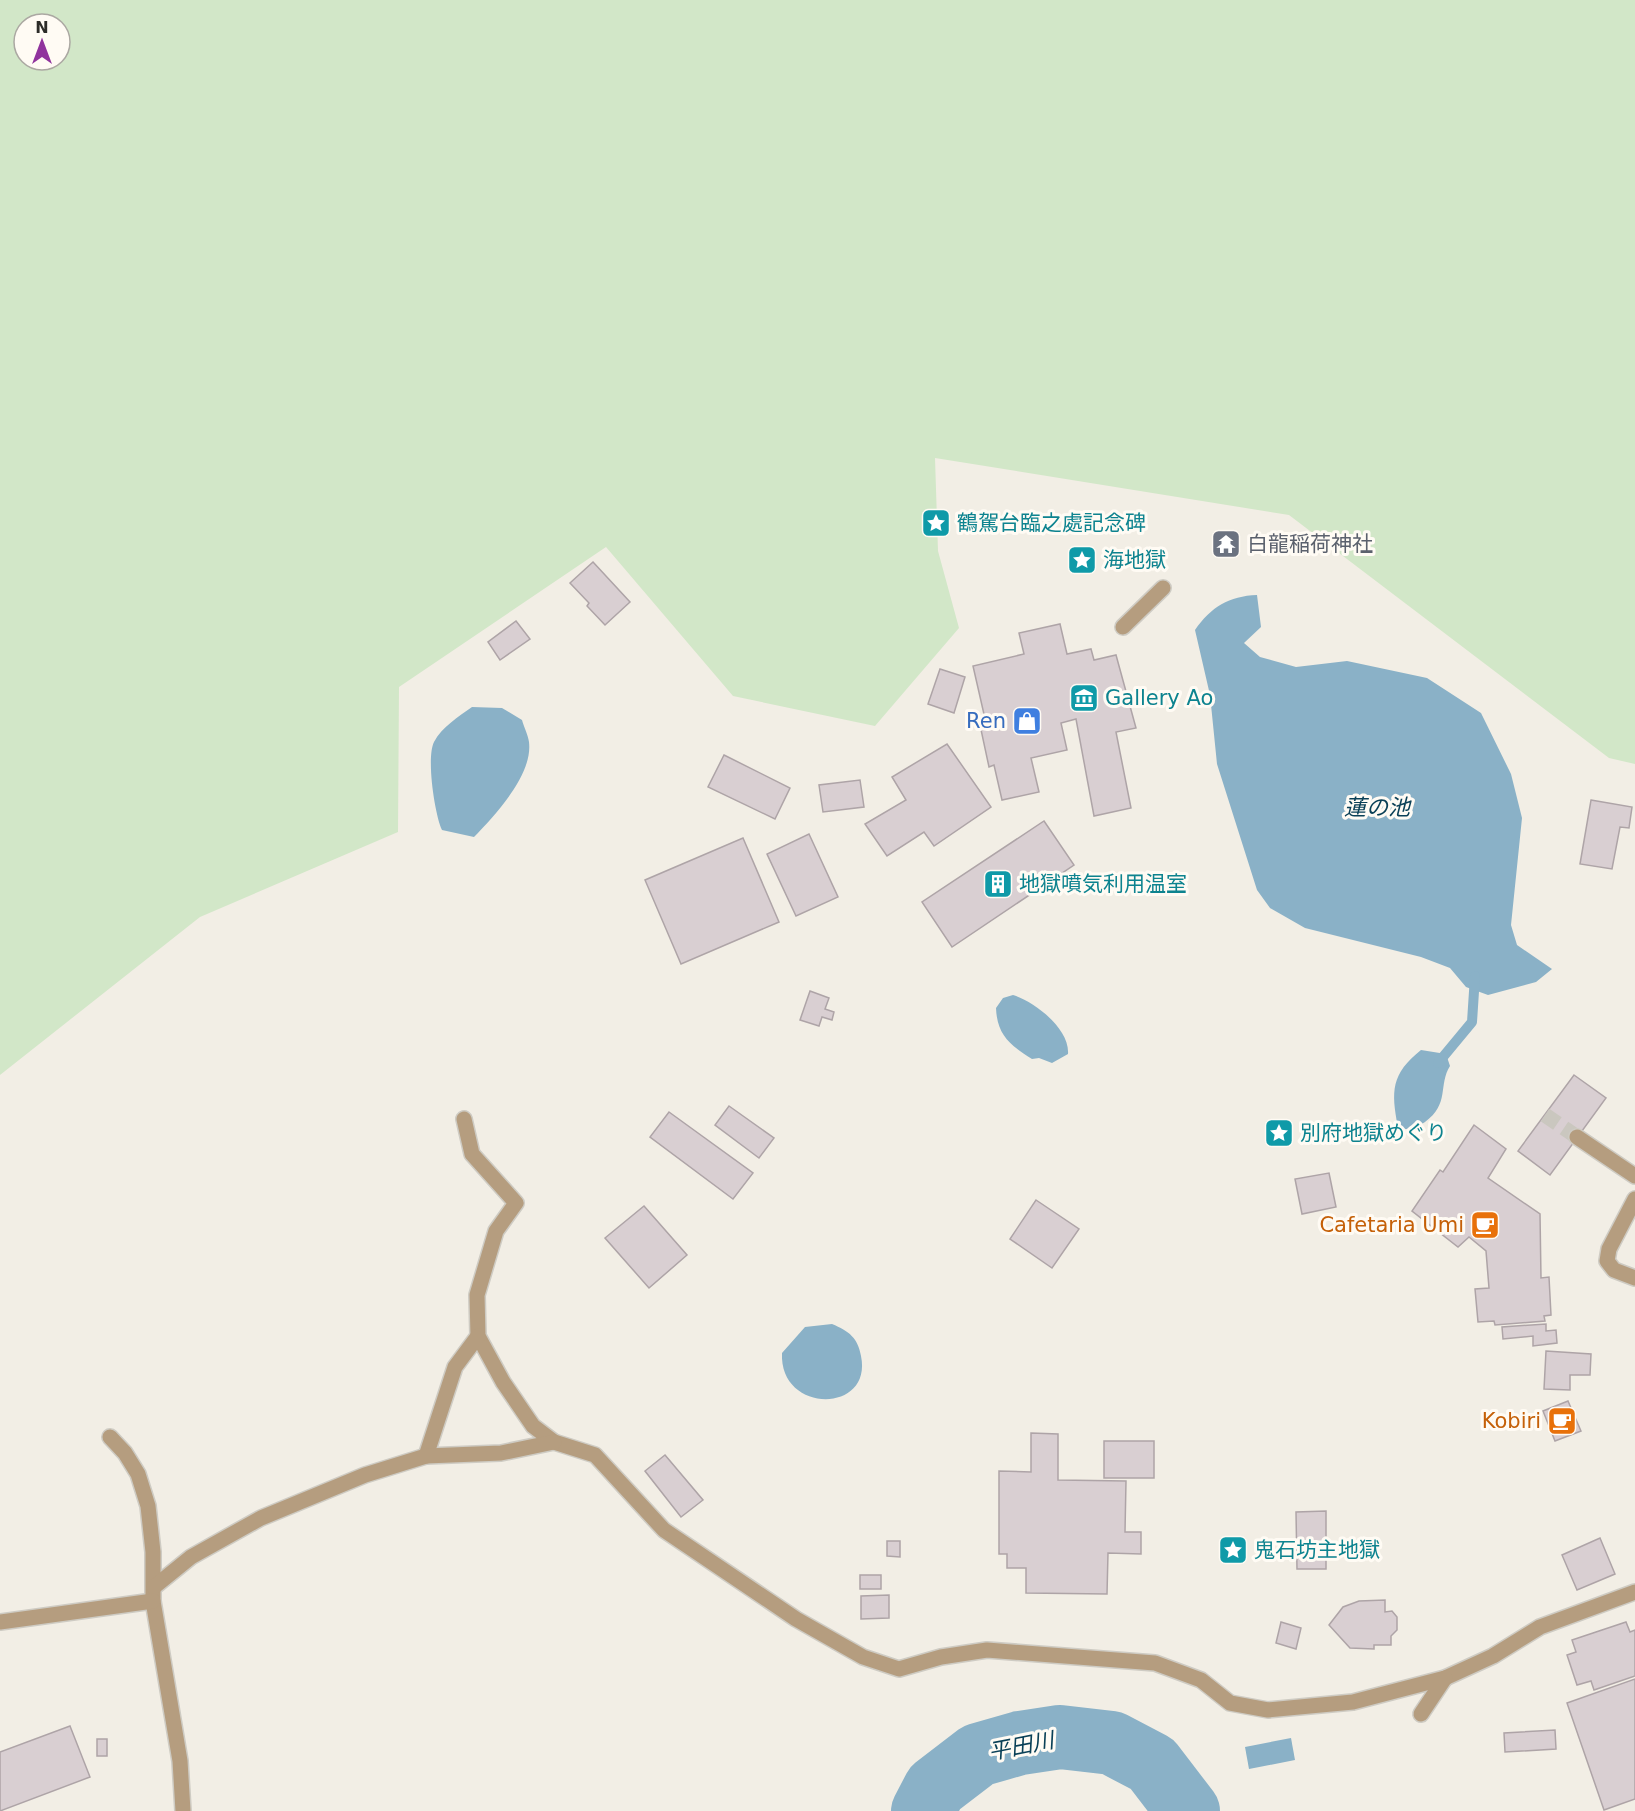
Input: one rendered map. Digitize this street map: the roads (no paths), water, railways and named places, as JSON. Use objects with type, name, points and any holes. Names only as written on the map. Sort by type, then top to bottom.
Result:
[{"type":"street","points":[[1123,627],[1163,588]]},
{"type":"street","points":[[464,1119],[472,1154],[516,1203],[496,1230],[477,1295],[478,1336],[503,1382],[533,1426],[554,1442],[595,1455],[664,1530],[777,1606],[863,1657],[899,1669],[941,1657],[987,1650],[1116,1658],[1155,1663],[1201,1680],[1230,1703],[1268,1710],[1353,1702],[1445,1678],[1493,1656],[1540,1626],[1635,1592]]},
{"type":"street","points":[[1577,1137],[1635,1176]]},
{"type":"street","points":[[1635,1199],[1609,1249],[1607,1261],[1614,1270],[1635,1278]]},
{"type":"street","points":[[426,1456],[455,1367],[478,1336]]},
{"type":"street","points":[[110,1437],[125,1453],[138,1474],[148,1506],[153,1552],[154,1594],[180,1761],[183,1811]]},
{"type":"street","points":[[0,1622],[154,1594],[191,1557],[261,1518],[365,1475],[426,1456],[501,1454],[554,1442]]},
{"type":"street","points":[[1421,1714],[1445,1678]]},
{"type":"water","name":"蓮の池","points":[[1257,595],[1261,627],[1244,643],[1260,657],[1296,667],[1347,661],[1427,678],[1481,713],[1511,774],[1522,818],[1511,925],[1517,945],[1552,969],[1536,982],[1488,995],[1466,987],[1450,968],[1421,957],[1305,928],[1270,908],[1257,890],[1217,764],[1210,695],[1195,630],[1214,609],[1229,600]]},
{"type":"water","points":[[472,707],[502,708],[522,720],[529,742],[529,755],[519,781],[502,806],[474,837],[442,830],[434,800],[431,773],[432,750],[437,737]]},
{"type":"water","points":[[1013,995],[1041,1010],[1050,1018],[1063,1035],[1068,1054],[1052,1063],[1039,1058],[1032,1059],[1011,1044],[999,1025],[996,1008],[1003,998]]},
{"type":"water","points":[[1421,1050],[1446,1054],[1450,1066],[1441,1101],[1433,1115],[1425,1122],[1415,1128],[1398,1127],[1394,1103],[1396,1084],[1404,1067]]},
{"type":"water","points":[[832,1324],[848,1332],[858,1344],[861,1356],[861,1375],[853,1389],[840,1397],[825,1399],[809,1396],[795,1387],[785,1373],[782,1353],[805,1327]]},
{"type":"water","points":[[1291,1738],[1295,1760],[1249,1769],[1245,1747]]},
{"type":"waterway","points":[[1438,1063],[1472,1022],[1475,976]]},
{"type":"waterway","name":"平田川","points":[[923,1811],[935,1788],[978,1755],[1020,1743],[1060,1737],[1112,1743],[1152,1764],[1188,1811]]},
{"type":"tunnel","points":[[1545,1115],[1577,1137]]},
{"type":"place","name":"鶴駕台臨之處記念碑","points":[[936,523]]},
{"type":"place","name":"白龍稲荷神社","points":[[1226,544]]},
{"type":"place","name":"海地獄","points":[[1082,560]]},
{"type":"place","name":"Gallery Ao","points":[[1084,698]]},
{"type":"place","name":"Ren","points":[[1027,721]]},
{"type":"place","name":"地獄噴気利用温室","points":[[998,884]]},
{"type":"place","name":"別府地獄めぐり","points":[[1279,1133]]},
{"type":"place","name":"Cafetaria Umi","points":[[1485,1225]]},
{"type":"place","name":"Kobiri","points":[[1562,1421]]},
{"type":"place","name":"鬼石坊主地獄","points":[[1233,1550]]}]
